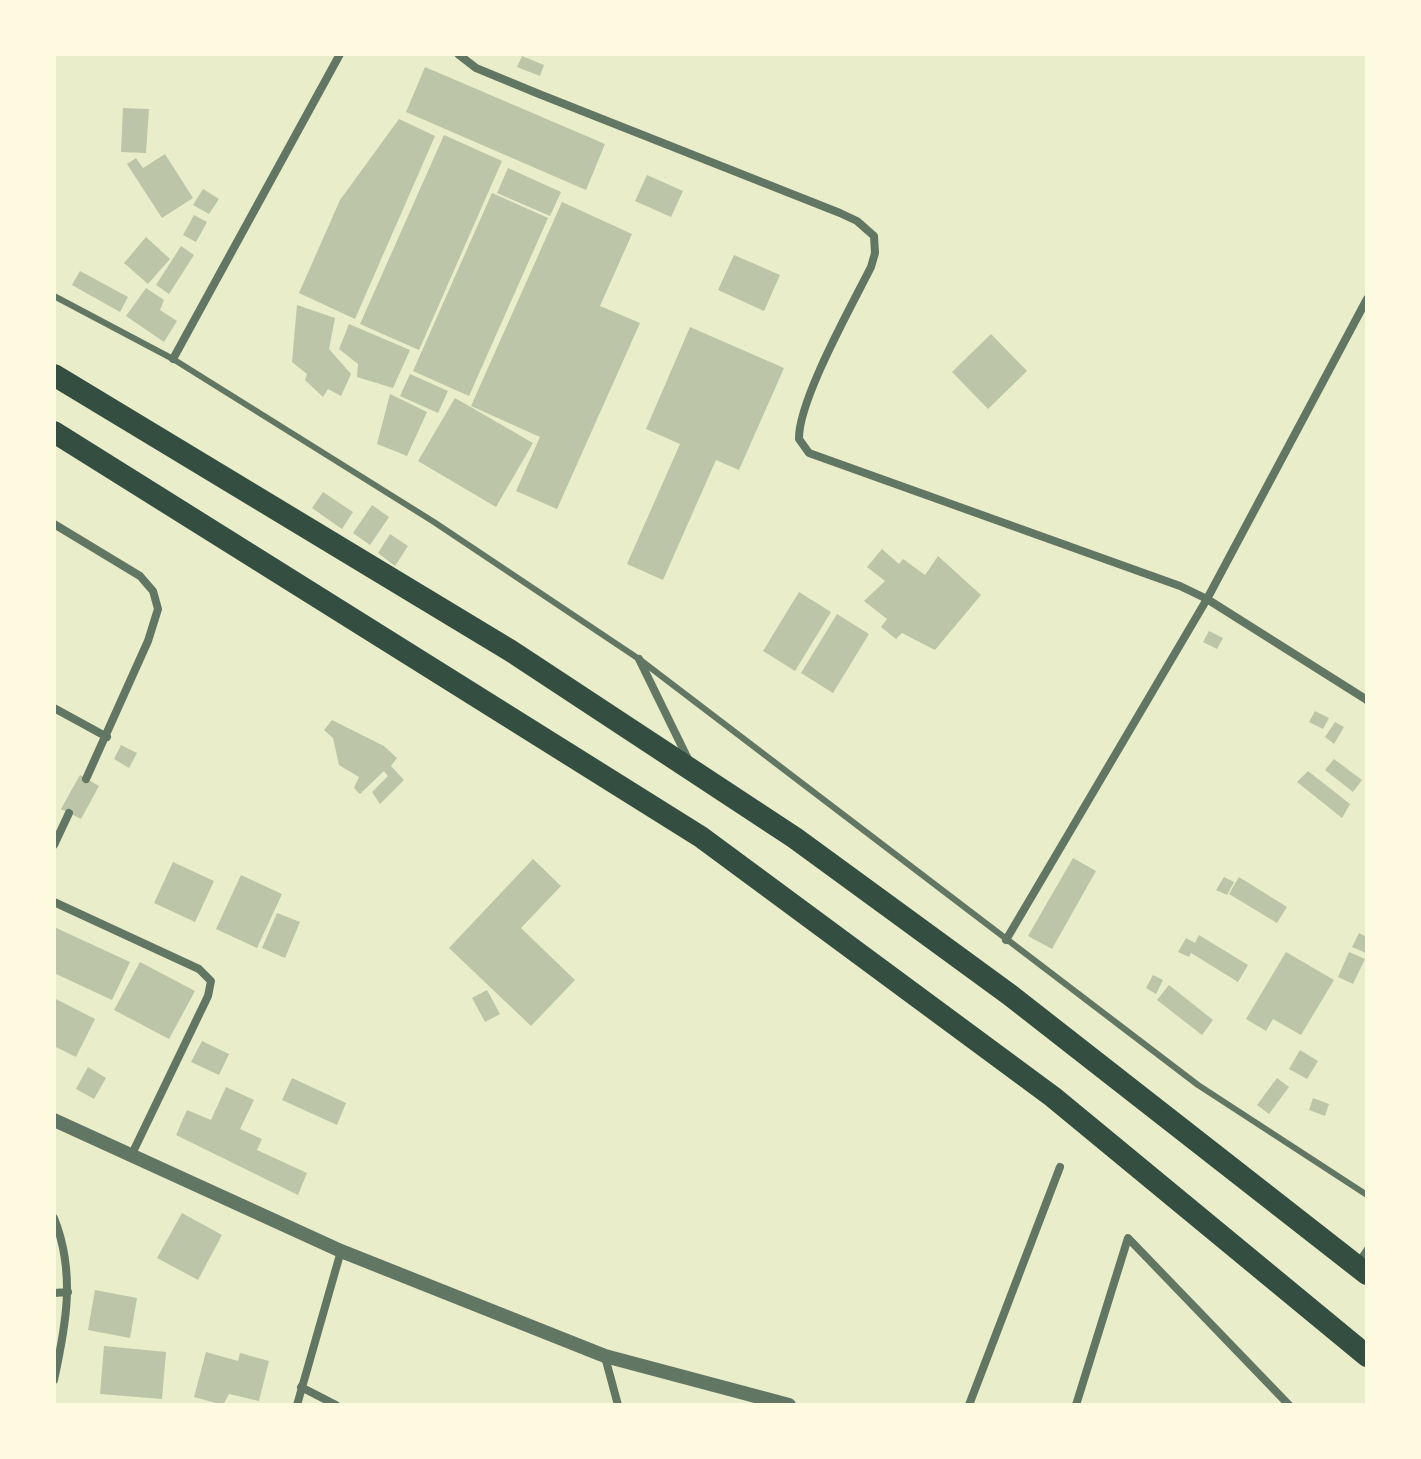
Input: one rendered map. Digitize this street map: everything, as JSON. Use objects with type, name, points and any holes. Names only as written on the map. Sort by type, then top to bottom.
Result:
[{"type":"highway","points":[[54,375],[511,651],[795,838],[1010,995],[1363,1263]]},
{"type":"highway","points":[[54,432],[701,837],[1053,1097],[1367,1356]]},
{"type":"street","points":[[173,359],[207,290],[340,54]]},
{"type":"street","points":[[458,54],[476,68],[514,84],[840,213],[857,221],[874,236],[875,253],[871,267],[829,353],[800,425],[799,439],[809,453],[1110,560],[1207,599],[1367,700]]},
{"type":"street","points":[[1006,940],[1207,599],[1367,299]]},
{"type":"street","points":[[54,524],[140,576],[153,591],[158,609],[107,737],[86,779]]},
{"type":"street","points":[[639,659],[695,772]]},
{"type":"street","points":[[54,708],[107,737]]},
{"type":"street","points":[[54,845],[69,813]]},
{"type":"street","points":[[54,902],[199,969],[211,981],[208,996],[131,1156]]},
{"type":"street","points":[[54,1120],[341,1251],[605,1356],[789,1405]]},
{"type":"street","points":[[969,1405],[1060,1167]]},
{"type":"street","points":[[54,1218],[66,1262],[68,1292],[54,1380]]},
{"type":"street","points":[[1076,1405],[1128,1238],[1289,1405]]},
{"type":"street","points":[[297,1405],[341,1251]]},
{"type":"street","points":[[54,1293],[68,1292]]},
{"type":"street","points":[[605,1356],[618,1405]]},
{"type":"street","points":[[301,1387],[336,1405]]},
{"type":"lane","points":[[54,296],[173,359],[434,522],[639,659],[1198,1085],[1367,1195]]},
{"type":"building","points":[[522,56],[544,65],[540,76],[517,67]]},
{"type":"building","points":[[425,67],[605,144],[586,190],[406,112]]},
{"type":"building","points":[[123,108],[149,109],[146,153],[121,152]]},
{"type":"building","points":[[399,119],[435,136],[355,319],[299,293],[340,200]]},
{"type":"building","points":[[444,135],[502,161],[419,350],[360,324]]},
{"type":"building","points":[[165,154],[193,198],[162,218],[127,164],[136,158],[143,168]]},
{"type":"building","points":[[508,168],[561,192],[550,216],[497,193]]},
{"type":"building","points":[[647,175],[683,191],[671,217],[635,201]]},
{"type":"building","points":[[203,189],[219,199],[209,214],[193,205]]},
{"type":"building","points":[[492,193],[548,218],[469,396],[413,371]]},
{"type":"building","points":[[562,202],[632,234],[600,306],[640,323],[557,509],[516,491],[540,437],[471,406]]},
{"type":"building","points":[[194,215],[207,222],[196,242],[183,235]]},
{"type":"building","points":[[146,237],[170,259],[148,284],[124,263]]},
{"type":"building","points":[[181,246],[194,255],[169,294],[156,285]]},
{"type":"building","points":[[734,255],[780,275],[764,311],[718,290]]},
{"type":"building","points":[[80,271],[128,297],[120,312],[72,285]]},
{"type":"building","points":[[146,288],[164,300],[160,310],[177,321],[164,342],[126,316]]},
{"type":"building","points":[[297,305],[335,318],[329,349],[351,374],[341,396],[328,389],[323,397],[305,380],[307,374],[292,362]]},
{"type":"building","points":[[349,324],[410,350],[393,388],[357,377],[358,364],[339,349]]},
{"type":"building","points":[[690,327],[784,368],[739,470],[716,460],[663,580],[627,564],[680,444],[646,429]]},
{"type":"building","points":[[991,334],[1027,371],[988,409],[952,372]]},
{"type":"building","points":[[410,374],[448,391],[438,413],[400,396]]},
{"type":"building","points":[[390,394],[427,412],[407,456],[377,444]]},
{"type":"building","points":[[455,398],[533,443],[496,507],[418,461]]},
{"type":"building","points":[[323,492],[353,512],[342,529],[312,508]]},
{"type":"building","points":[[372,505],[389,517],[370,545],[353,533]]},
{"type":"building","points":[[390,534],[408,546],[395,566],[378,553]]},
{"type":"building","points":[[882,549],[899,564],[903,559],[925,575],[938,556],[981,595],[935,650],[902,633],[896,639],[881,627],[887,619],[864,601],[885,581],[867,567]]},
{"type":"building","points":[[799,592],[831,612],[795,671],[763,651]]},
{"type":"building","points":[[837,614],[869,634],[833,693],[801,673]]},
{"type":"building","points":[[1209,631],[1223,638],[1217,649],[1203,642]]},
{"type":"building","points":[[1315,711],[1329,718],[1323,729],[1309,722]]},
{"type":"building","points":[[332,720],[384,746],[397,758],[391,766],[404,780],[380,804],[372,792],[388,776],[384,771],[360,794],[354,788],[359,777],[339,765],[333,738],[324,730]]},
{"type":"building","points":[[1335,722],[1344,727],[1334,744],[1325,737]]},
{"type":"building","points":[[121,745],[137,753],[129,768],[114,759]]},
{"type":"building","points":[[1334,759],[1362,780],[1353,792],[1325,770]]},
{"type":"building","points":[[1308,771],[1350,804],[1342,818],[1297,782]]},
{"type":"building","points":[[80,775],[99,786],[81,819],[61,809]]},
{"type":"building","points":[[1073,858],[1096,871],[1052,949],[1028,936]]},
{"type":"building","points":[[533,859],[561,886],[521,928],[575,980],[531,1026],[449,948]]},
{"type":"building","points":[[173,862],[214,881],[195,922],[154,903]]},
{"type":"building","points":[[241,875],[282,894],[257,948],[216,929]]},
{"type":"building","points":[[1224,877],[1234,882],[1227,895],[1216,890]]},
{"type":"building","points":[[1239,877],[1287,907],[1277,923],[1229,894]]},
{"type":"building","points":[[277,913],[300,922],[285,958],[262,948]]},
{"type":"building","points":[[54,927],[130,962],[112,1000],[54,973]]},
{"type":"building","points":[[1359,933],[1367,937],[1366,953],[1352,947]]},
{"type":"building","points":[[1199,935],[1248,965],[1238,982],[1191,953],[1189,957],[1178,952],[1186,938],[1195,943]]},
{"type":"building","points":[[1286,952],[1334,980],[1301,1035],[1273,1019],[1266,1031],[1246,1019]]},
{"type":"building","points":[[1349,952],[1365,959],[1353,984],[1338,977]]},
{"type":"building","points":[[140,962],[195,991],[169,1039],[114,1010]]},
{"type":"building","points":[[1153,975],[1163,980],[1156,994],[1146,988]]},
{"type":"building","points":[[1169,985],[1213,1020],[1202,1035],[1157,1000]]},
{"type":"building","points":[[487,990],[500,1014],[485,1022],[472,998]]},
{"type":"building","points":[[54,998],[95,1019],[76,1057],[54,1046]]},
{"type":"building","points":[[202,1041],[229,1054],[219,1075],[191,1062]]},
{"type":"building","points":[[1300,1050],[1318,1061],[1307,1079],[1289,1069]]},
{"type":"building","points":[[88,1067],[106,1078],[94,1099],[76,1089]]},
{"type":"building","points":[[292,1078],[346,1103],[337,1125],[282,1100]]},
{"type":"building","points":[[1277,1078],[1289,1087],[1269,1114],[1257,1105]]},
{"type":"building","points":[[226,1087],[254,1100],[240,1129],[262,1139],[257,1150],[307,1173],[298,1195],[176,1135],[187,1110],[211,1120]]},
{"type":"building","points":[[1313,1098],[1329,1104],[1325,1116],[1309,1110]]},
{"type":"building","points":[[182,1213],[222,1235],[198,1280],[157,1258]]},
{"type":"building","points":[[95,1290],[137,1298],[130,1338],[88,1330]]},
{"type":"building","points":[[104,1346],[166,1352],[162,1399],[100,1394]]},
{"type":"building","points":[[206,1352],[238,1361],[240,1353],[269,1361],[259,1401],[229,1394],[223,1405],[194,1397]]}]
